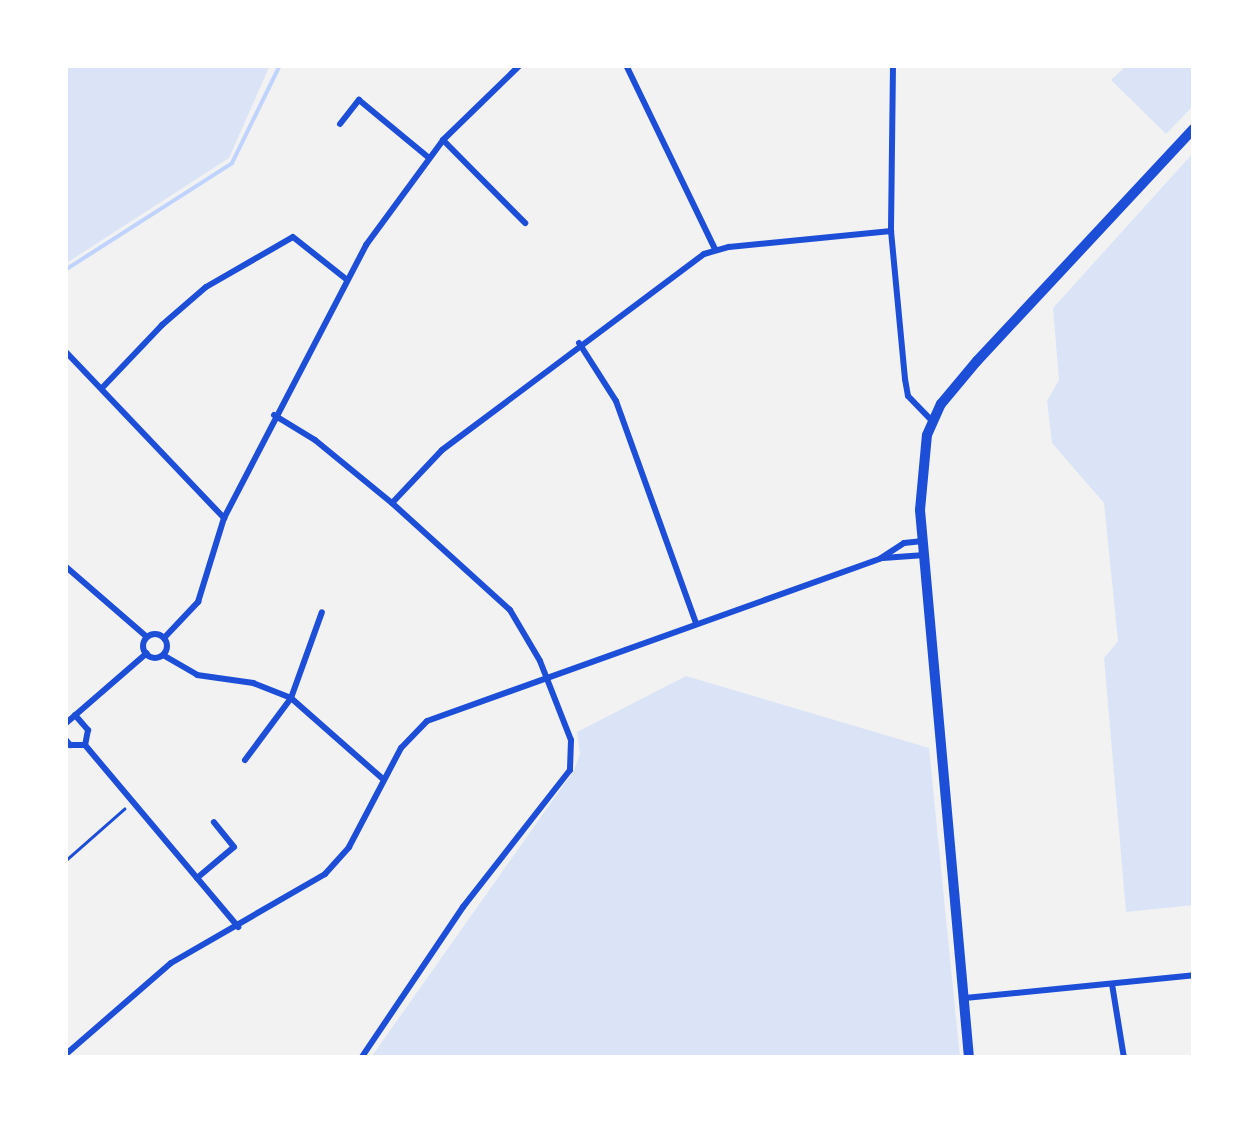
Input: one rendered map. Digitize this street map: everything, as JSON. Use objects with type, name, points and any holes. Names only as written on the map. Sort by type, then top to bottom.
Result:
[{"type":"main road","points":[[970,1058],[923,540],[920,471],[932,421],[977,360],[1194,128]]},
{"type":"street","points":[[164,638],[198,602],[224,518],[346,279],[442,140],[520,65]]},
{"type":"street","points":[[626,65],[715,249]]},
{"type":"street","points":[[893,65],[891,231],[908,396],[932,421]]},
{"type":"street","points":[[340,124],[359,100],[428,158]]},
{"type":"street","points":[[442,140],[525,223]]},
{"type":"street","points":[[392,503],[428,462],[690,262],[715,249],[891,231]]},
{"type":"street","points":[[103,387],[162,324],[206,287],[250,258],[294,237],[346,279]]},
{"type":"street","points":[[578,344],[616,401],[696,623]]},
{"type":"street","points":[[65,350],[224,518]]},
{"type":"street","points":[[274,415],[315,440],[392,503],[510,610],[547,676],[571,740],[570,770],[463,907],[361,1058]]},
{"type":"street","points":[[80,1058],[68,1052],[152,977],[325,874],[349,846],[400,748],[427,721],[882,558],[904,543],[923,540]]},
{"type":"street","points":[[882,558],[924,556]]},
{"type":"street","points":[[65,566],[147,637],[164,638]]},
{"type":"street","points":[[246,760],[291,698],[322,612]]},
{"type":"street","points":[[146,653],[147,637]]},
{"type":"street","points":[[163,654],[167,646],[164,638]]},
{"type":"street","points":[[65,724],[146,653],[163,654],[197,676],[253,683],[291,698],[383,779]]},
{"type":"street","points":[[75,714],[88,730],[85,744]]},
{"type":"street","points":[[65,739],[70,745],[85,744]]},
{"type":"street","points":[[85,744],[238,927]]},
{"type":"street","points":[[197,878],[234,847],[214,822]]},
{"type":"street","points":[[965,998],[1194,975]]},
{"type":"street","points":[[1112,984],[1124,1058]]},
{"type":"path","points":[[65,860],[133,802]]},
{"type":"shaded area","points":[[65,65],[270,65],[229,158],[65,264]]},
{"type":"shaded area","points":[[1127,65],[1194,65],[1194,105],[1166,134],[1111,80]]},
{"type":"shaded area","points":[[1194,152],[1194,905],[1126,912],[1104,658],[1118,641],[1104,503],[1052,443],[1047,401],[1059,380],[1053,308]]},
{"type":"shaded area","points":[[686,676],[929,748],[960,1058],[372,1056],[574,770],[580,754],[577,732]]},
{"type":"waterway","points":[[65,270],[232,163],[280,65]]}]
